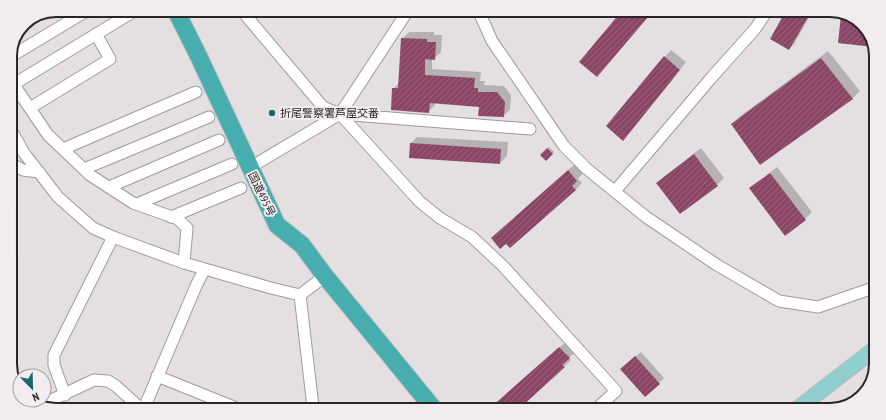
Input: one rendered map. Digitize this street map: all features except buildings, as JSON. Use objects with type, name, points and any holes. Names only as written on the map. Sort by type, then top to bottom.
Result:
[{"type":"highway","name":"国道495号","points":[[179,17],[277,225],[302,245],[325,276],[429,403]]},
{"type":"main road","points":[[805,403],[869,353]]},
{"type":"street","points":[[17,53],[76,17]]},
{"type":"street","points":[[17,79],[124,17]]},
{"type":"street","points":[[247,17],[323,107],[340,114],[530,130]]},
{"type":"street","points":[[249,168],[340,114],[404,17]]},
{"type":"street","points":[[482,17],[492,41],[564,146],[587,169],[646,217],[717,265],[779,300],[818,307],[869,289]]},
{"type":"street","points":[[615,191],[764,17]]},
{"type":"street","points":[[30,108],[110,59],[96,34]]},
{"type":"street","points":[[17,89],[48,135],[90,175],[137,204],[178,219],[187,228],[184,263]]},
{"type":"street","points":[[63,149],[196,92]]},
{"type":"street","points":[[340,114],[420,202],[440,218],[472,237],[503,266],[616,391],[603,403]]},
{"type":"street","points":[[84,169],[209,117]]},
{"type":"street","points":[[17,140],[24,153],[58,197],[93,228],[113,237],[204,270],[300,295]]},
{"type":"street","points":[[109,187],[219,140]]},
{"type":"street","points":[[137,204],[232,164]]},
{"type":"street","points":[[17,167],[23,170],[39,172]]},
{"type":"street","points":[[171,217],[241,188]]},
{"type":"street","points":[[64,394],[54,365],[54,355],[113,237]]},
{"type":"street","points":[[145,403],[204,270]]},
{"type":"street","points":[[300,295],[325,276]]},
{"type":"street","points":[[300,295],[313,403]]},
{"type":"street","points":[[157,376],[226,403]]},
{"type":"street","points":[[52,400],[94,380],[108,381],[116,386],[135,403]]},
{"type":"place","name":"折尾警察署芦屋交番","points":[[272,113]]}]
